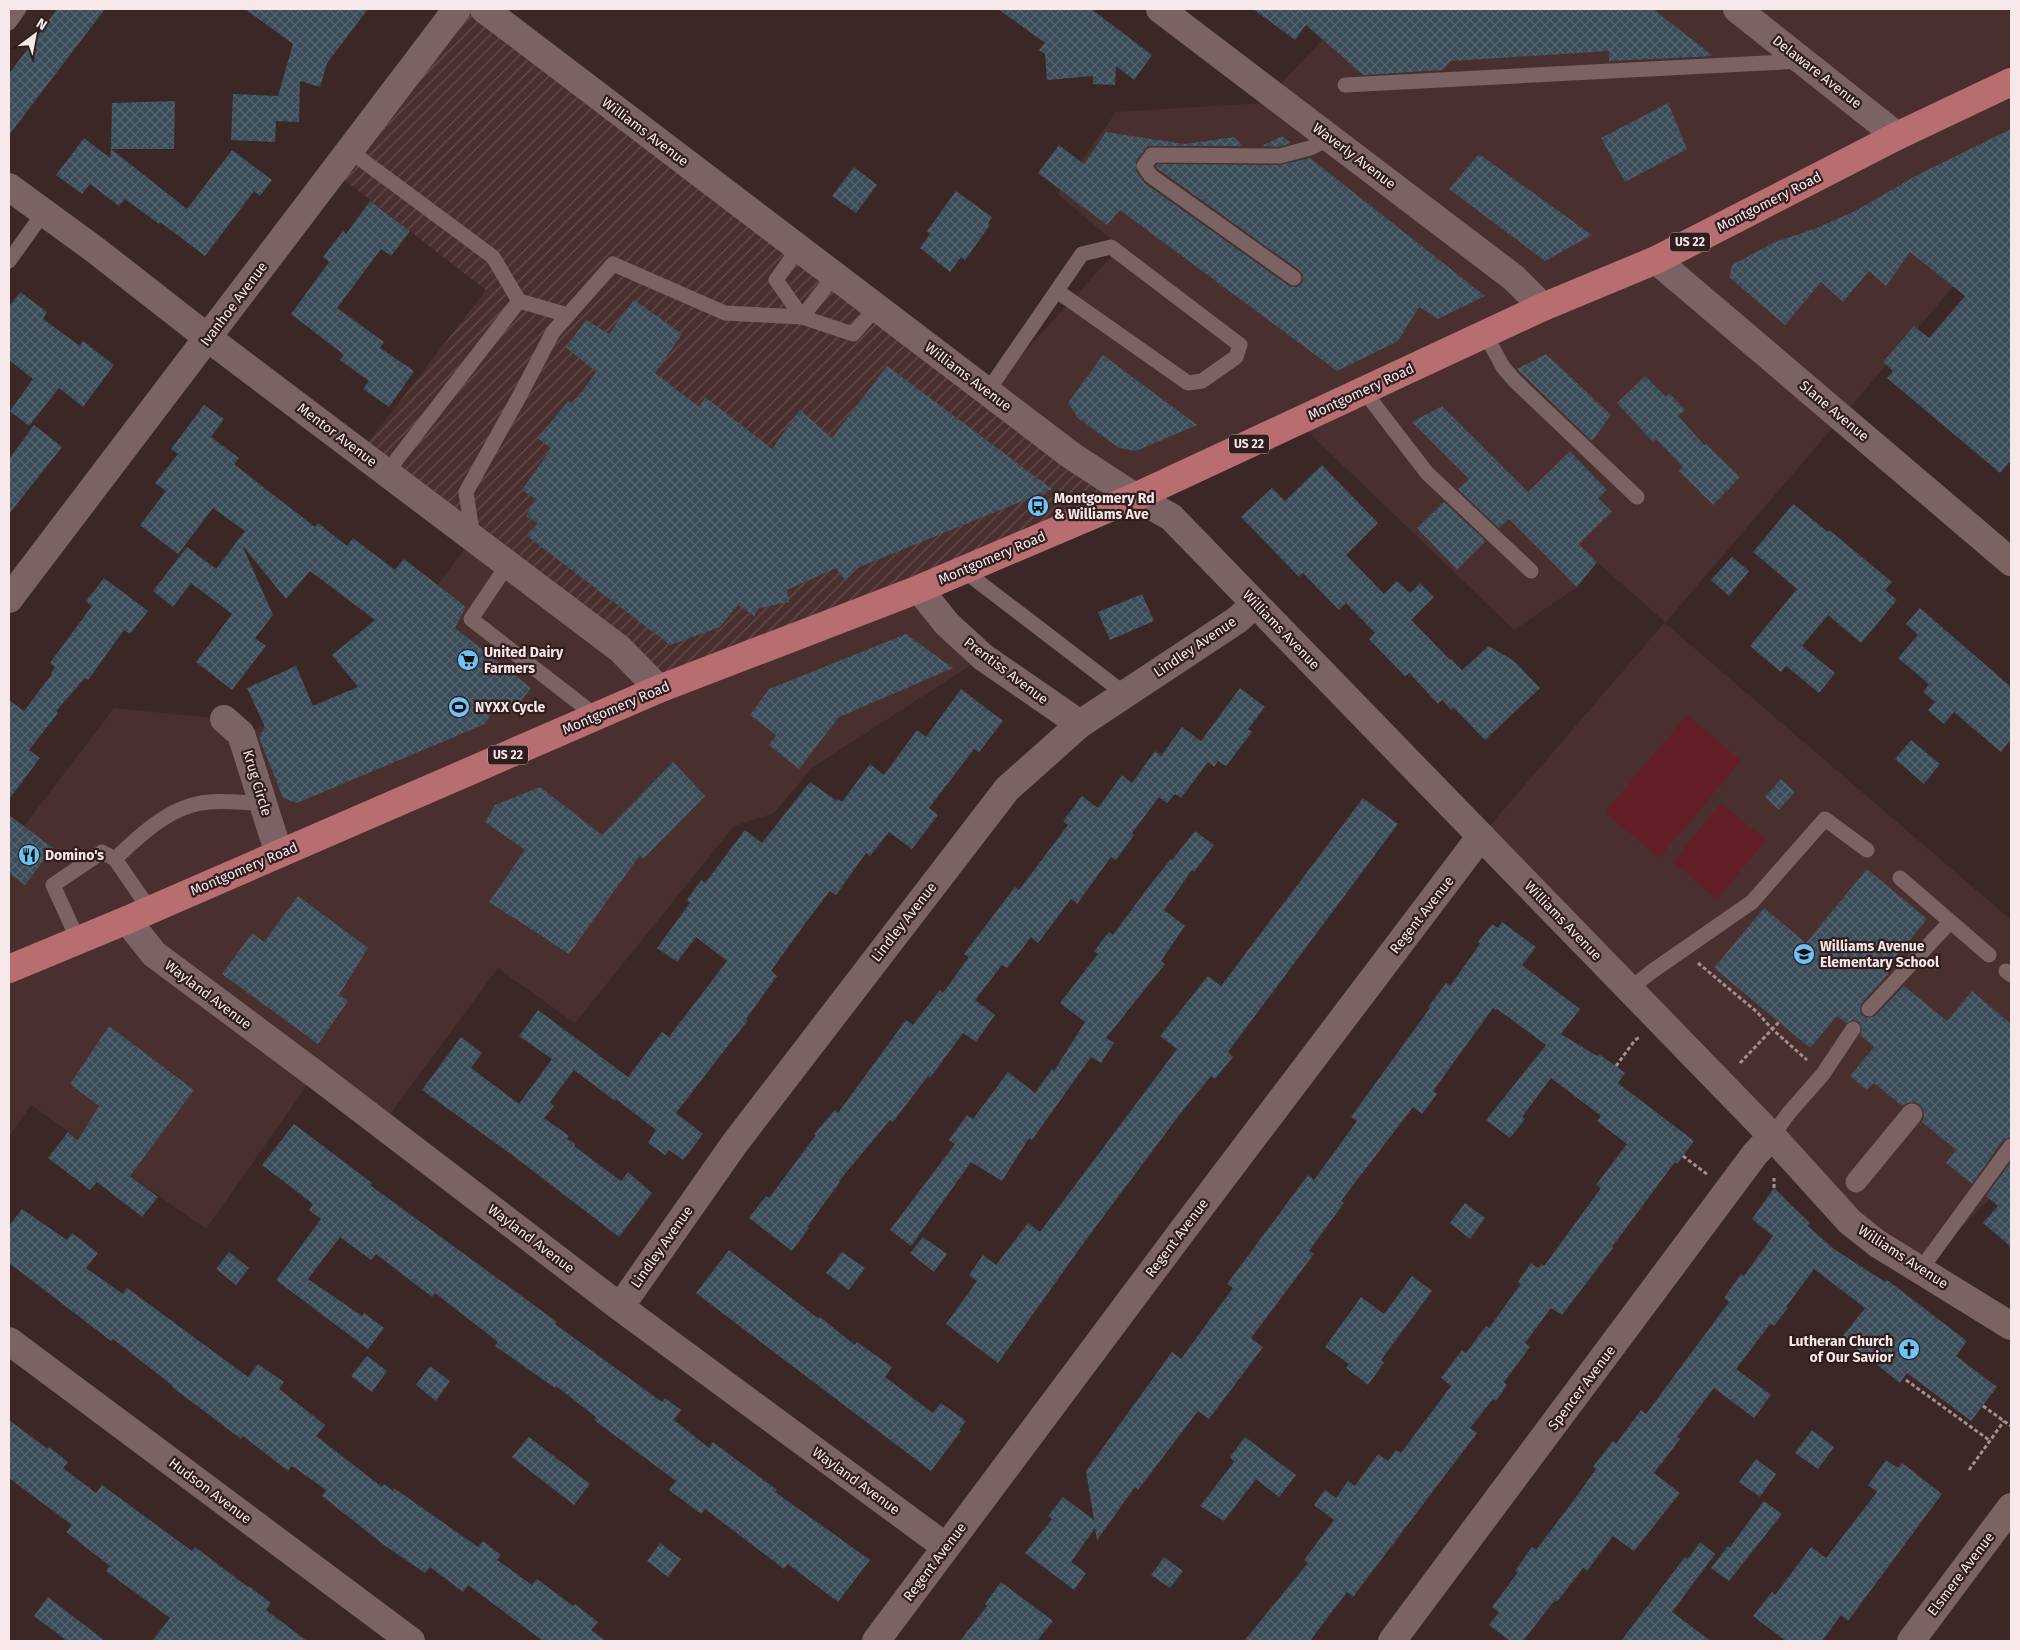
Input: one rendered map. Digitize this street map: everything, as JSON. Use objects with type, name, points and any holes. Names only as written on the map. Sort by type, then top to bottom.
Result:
[{"type":"main road","name":"Montgomery Road","points":[[9,969],[138,915],[658,689],[919,589],[1134,497],[1543,307],[1656,260],[1897,136],[2011,82]]},
{"type":"street","name":"Ivanhoe Avenue","points":[[9,599],[457,9]]},
{"type":"street","name":"Williams Avenue","points":[[484,9],[1072,456],[1134,497],[1171,517],[1772,1136],[1850,1222],[1878,1244],[2011,1326]]},
{"type":"street","name":"Waverly Avenue","points":[[1160,9],[1514,278],[1543,307]]},
{"type":"street","name":"Delaware Avenue","points":[[1737,9],[1897,136]]},
{"type":"street","name":"Mentor Avenue","points":[[9,187],[620,649],[658,689]]},
{"type":"street","name":"Slane Avenue","points":[[1656,260],[2011,562]]},
{"type":"street","name":"Prentiss Avenue","points":[[919,589],[947,624],[983,657],[1080,724]]},
{"type":"street","name":"Lindley Avenue","points":[[620,1307],[735,1142],[1007,789],[1080,724],[1236,620],[1255,604]]},
{"type":"street","name":"Krug Circle","points":[[224,719],[242,734],[279,854]]},
{"type":"street","name":"Regent Avenue","points":[[876,1641],[1201,1206],[1482,836]]},
{"type":"street","name":"Wayland Avenue","points":[[138,915],[154,954],[334,1088],[620,1307],[946,1547]]},
{"type":"street","points":[[1856,1182],[1912,1114]]},
{"type":"street","name":"Spencer Avenue","points":[[1392,1641],[1755,1154],[1772,1136]]},
{"type":"street","name":"Hudson Avenue","points":[[9,1341],[411,1641]]},
{"type":"street","name":"Elsmere Avenue","points":[[1911,1641],[2011,1507]]},
{"type":"lane","points":[[9,22],[19,9]]},
{"type":"lane","points":[[1345,85],[1803,60]]},
{"type":"lane","points":[[1294,278],[1151,176],[1144,166],[1152,155],[1280,156],[1310,148],[1330,138]]},
{"type":"lane","points":[[350,151],[493,256],[520,301],[568,315]]},
{"type":"lane","points":[[9,261],[44,212]]},
{"type":"lane","points":[[988,392],[1056,291],[1082,254],[1112,247],[1240,345],[1236,357],[1202,381],[1188,383],[1056,291]]},
{"type":"lane","points":[[798,249],[776,280],[802,318]]},
{"type":"lane","points":[[472,538],[466,492],[553,332],[613,264],[725,313],[802,318],[853,334],[876,308]]},
{"type":"lane","points":[[802,318],[834,276]]},
{"type":"lane","points":[[387,472],[520,301]]},
{"type":"lane","points":[[1485,334],[1503,367],[1515,381],[1637,497]]},
{"type":"lane","points":[[1364,391],[1427,473],[1531,571]]},
{"type":"lane","points":[[508,564],[471,619],[596,716]]},
{"type":"lane","points":[[964,570],[1125,694]]},
{"type":"lane","points":[[115,859],[142,834],[174,812],[208,802],[263,803]]},
{"type":"lane","points":[[1630,989],[1651,972],[1752,902],[1825,819],[1868,850]]},
{"type":"lane","points":[[78,940],[53,885],[102,852],[115,859],[138,915]]},
{"type":"lane","points":[[1900,878],[1989,955]]},
{"type":"lane","points":[[1869,1009],[1950,922]]},
{"type":"lane","points":[[1772,1136],[1788,1114],[1823,1074],[1853,1029]]},
{"type":"lane","points":[[1922,1270],[2011,1146]]},
{"type":"path","points":[[1694,959],[1757,1012],[1823,1074]]},
{"type":"path","points":[[1616,1066],[1635,1040],[1659,1020]]},
{"type":"path","points":[[1740,1063],[1779,1022]]},
{"type":"path","points":[[1683,1156],[1709,1175]]},
{"type":"path","points":[[1774,1175],[1774,1188]]},
{"type":"path","points":[[1906,1380],[1989,1440]]},
{"type":"path","points":[[1983,1406],[2011,1426]]},
{"type":"path","points":[[1969,1470],[2004,1421]]},
{"type":"shaded area","name":"United Dairy Farmers","points":[[457,9],[484,9],[1135,497],[659,689],[360,453],[486,290],[334,172]]},
{"type":"shaded area","points":[[1345,9],[2011,9],[2011,313],[1997,301],[1953,287],[1665,623],[2011,920],[2011,1177],[1921,1269],[1878,1244],[1481,836],[1665,622],[1597,562],[1577,587],[1514,630],[1297,421],[1135,497],[988,392],[1120,247],[1058,194],[1116,112],[1282,102],[1272,93],[1323,39]]},
{"type":"shaded area","points":[[473,538],[919,589],[983,657],[812,768],[774,813],[734,826],[575,1023],[498,968],[382,1125],[315,1074],[206,1229],[31,1105],[9,1136],[9,846],[114,708],[224,719],[242,734],[427,658],[398,637]]},
{"type":"shaded area","points":[[1687,715],[1741,761],[1659,858],[1605,812]]},
{"type":"shaded area","points":[[1721,803],[1766,840],[1717,899],[1673,862]]},
{"type":"building","points":[[57,9],[105,9],[9,135],[9,74]]},
{"type":"building","points":[[245,9],[368,9],[327,63],[320,87],[300,81],[299,122],[276,121],[275,142],[231,140],[233,94],[278,96],[293,44]]},
{"type":"building","points":[[998,9],[1091,9],[1152,55],[1134,80],[1116,66],[1115,85],[1093,84],[1093,76],[1047,80],[1045,54],[1039,50],[1045,43]]},
{"type":"building","points":[[1253,9],[1653,9],[1713,56],[1609,61],[1609,51],[1451,61],[1442,70],[1363,75],[1306,25],[1295,40]]},
{"type":"building","points":[[175,101],[174,149],[111,149],[112,103]]},
{"type":"building","points":[[1668,103],[1687,149],[1625,182],[1601,138]]},
{"type":"building","points":[[2011,129],[2011,460],[2000,473],[1887,378],[1893,371],[1883,362],[1914,326],[1929,338],[1965,296],[1910,252],[1886,286],[1869,271],[1843,302],[1821,282],[1785,325],[1729,277],[1732,265],[1775,242],[1817,228],[1857,210],[1919,174]]},
{"type":"building","points":[[1106,132],[1184,144],[1235,137],[1242,146],[1148,146],[1136,161],[1136,171],[1146,184],[1289,286],[1297,287],[1302,283],[1303,275],[1299,270],[1158,169],[1157,164],[1280,165],[1310,158],[1485,296],[1438,319],[1419,307],[1398,341],[1337,371],[1120,210],[1107,225],[1038,173],[1059,145],[1084,164]]},
{"type":"building","points":[[1282,136],[1291,143],[1279,147],[1262,146]]},
{"type":"building","points":[[84,138],[110,158],[111,149],[187,209],[232,150],[272,180],[260,196],[254,191],[205,256],[160,222],[159,224],[125,199],[119,206],[90,184],[82,194],[56,175]]},
{"type":"building","points":[[1479,154],[1592,235],[1545,261],[1449,189]]},
{"type":"building","points":[[854,167],[877,185],[856,213],[832,196]]},
{"type":"building","points":[[956,191],[992,217],[988,223],[990,225],[965,260],[961,257],[950,272],[920,248],[930,234],[927,231]]},
{"type":"building","points":[[370,201],[410,231],[391,256],[381,249],[337,308],[384,342],[380,348],[414,371],[389,407],[363,389],[369,381],[340,360],[344,355],[291,314],[329,262],[323,257],[343,231],[346,234]]},
{"type":"building","points":[[20,292],[47,312],[43,319],[80,346],[83,341],[114,365],[83,407],[59,388],[29,426],[10,411],[33,379],[9,360],[9,307]]},
{"type":"building","points":[[634,300],[682,334],[655,373],[699,407],[705,397],[772,449],[800,410],[832,438],[887,366],[1052,489],[857,568],[845,580],[836,568],[787,590],[789,602],[759,608],[754,616],[738,605],[720,627],[670,645],[527,536],[538,523],[526,516],[536,499],[522,490],[551,449],[538,438],[568,401],[573,404],[596,372],[566,347],[586,320],[609,334]]},
{"type":"building","points":[[1546,354],[1611,415],[1592,441],[1517,369]]},
{"type":"building","points":[[1103,355],[1197,425],[1136,451],[1119,448],[1078,418],[1068,403]]},
{"type":"building","points":[[1645,376],[1666,397],[1669,393],[1685,410],[1678,416],[1704,445],[1706,444],[1740,477],[1713,505],[1679,471],[1683,467],[1656,439],[1653,442],[1617,403]]},
{"type":"building","points":[[204,405],[224,419],[211,437],[239,458],[234,464],[315,527],[318,523],[347,546],[353,538],[395,570],[404,559],[466,607],[455,628],[531,688],[510,714],[497,704],[485,724],[297,803],[283,798],[259,737],[265,727],[247,688],[296,666],[313,706],[358,687],[332,655],[375,620],[310,571],[286,599],[242,545],[273,615],[255,638],[266,646],[232,690],[196,662],[232,614],[191,583],[173,607],[153,591],[187,547],[216,569],[245,531],[213,508],[178,554],[140,525],[166,491],[155,483],[178,454],[171,449]]},
{"type":"building","points":[[1442,406],[1528,492],[1570,451],[1607,490],[1598,498],[1612,512],[1579,544],[1597,562],[1577,587],[1509,519],[1499,528],[1458,489],[1469,479],[1412,422]]},
{"type":"building","points":[[34,425],[62,447],[9,514],[9,459]]},
{"type":"building","points":[[1322,465],[1378,523],[1346,555],[1384,594],[1397,581],[1410,593],[1420,583],[1434,597],[1411,620],[1450,660],[1462,670],[1489,646],[1514,661],[1540,688],[1485,740],[1453,707],[1451,710],[1442,700],[1438,704],[1409,673],[1405,676],[1369,639],[1375,633],[1346,603],[1339,610],[1303,573],[1299,577],[1241,517],[1272,488],[1285,501]]},
{"type":"building","points":[[1444,502],[1486,541],[1457,570],[1417,528]]},
{"type":"building","points":[[1793,504],[1828,532],[1829,530],[1892,582],[1885,590],[1897,600],[1861,643],[1828,615],[1802,646],[1835,673],[1819,693],[1786,666],[1781,672],[1750,646],[1797,589],[1753,552]]},
{"type":"building","points":[[1732,557],[1749,571],[1729,596],[1711,580]]},
{"type":"building","points":[[104,578],[148,611],[130,634],[124,630],[88,680],[85,678],[56,711],[58,713],[29,750],[40,758],[9,799],[9,700],[24,711],[52,674],[55,667],[50,663],[92,606],[86,601]]},
{"type":"building","points":[[1142,594],[1154,621],[1110,640],[1098,612]]},
{"type":"building","points":[[1920,608],[2011,687],[2011,739],[2001,752],[1954,712],[1944,724],[1928,710],[1935,702],[1923,692],[1929,684],[1898,658],[1918,635],[1906,624]]},
{"type":"building","points":[[906,634],[953,668],[839,717],[799,769],[769,745],[776,735],[750,715],[769,689]]},
{"type":"building","points":[[1240,688],[1265,707],[1248,729],[1252,732],[1226,766],[1218,761],[1214,767],[1208,762],[1181,798],[1175,794],[1167,803],[1159,797],[1132,833],[1134,835],[1116,860],[1111,857],[1077,904],[1071,899],[1038,943],[1031,937],[1007,968],[1002,965],[975,1000],[995,1015],[976,1042],[963,1033],[930,1078],[928,1076],[893,1122],[890,1120],[839,1181],[792,1251],[749,1218],[766,1196],[769,1198],[816,1135],[814,1134],[835,1110],[838,1113],[906,1020],[913,1025],[940,990],[943,993],[969,957],[964,954],[1015,887],[1019,890],[1068,825],[1063,821],[1082,796],[1098,808],[1122,775],[1132,783],[1155,751],[1161,756],[1182,727],[1201,741]]},
{"type":"building","points":[[961,689],[1003,721],[979,752],[974,749],[929,808],[938,815],[912,849],[889,832],[870,856],[866,853],[836,895],[830,891],[804,925],[771,971],[777,976],[746,1019],[748,1020],[676,1113],[703,1134],[683,1160],[669,1150],[665,1155],[648,1143],[656,1130],[574,1070],[550,1102],[554,1106],[544,1118],[569,1136],[567,1139],[575,1144],[574,1146],[621,1181],[628,1172],[652,1193],[619,1237],[515,1157],[422,1090],[461,1037],[482,1053],[471,1068],[519,1104],[552,1059],[519,1036],[538,1010],[628,1077],[662,1032],[669,1037],[727,961],[696,937],[677,962],[657,948],[690,903],[687,900],[701,880],[705,883],[745,830],[762,843],[810,782],[837,801],[838,799],[842,802],[870,764],[884,775],[917,730],[926,737]]},
{"type":"building","points":[[1911,740],[1940,764],[1924,784],[1895,759]]},
{"type":"building","points":[[673,762],[705,796],[643,859],[640,855],[569,954],[489,902],[525,850],[485,822],[495,805],[540,787],[602,835]]},
{"type":"building","points":[[1781,779],[1795,792],[1779,810],[1765,797]]},
{"type":"building","points":[[1363,798],[1398,824],[1228,1052],[1233,1057],[1215,1079],[1211,1076],[1180,1114],[1088,1237],[998,1363],[946,1324],[977,1281],[969,1275],[983,1255],[996,1265],[1028,1223],[1040,1232],[1177,1049],[1160,1036],[1208,976],[1221,986]]},
{"type":"building","points":[[9,815],[53,848],[25,885],[9,873]]},
{"type":"building","points":[[1195,831],[1214,845],[1194,872],[1192,870],[1164,910],[1185,926],[1161,961],[1165,964],[1106,1038],[1114,1043],[1101,1063],[1091,1057],[1032,1140],[1029,1138],[1002,1181],[971,1162],[911,1246],[890,1230],[955,1144],[949,1140],[967,1115],[973,1119],[1008,1072],[1035,1093],[1052,1069],[1054,1071],[1085,1022],[1060,1003],[1098,954],[1094,951],[1109,932],[1113,935],[1146,890]]},
{"type":"building","points":[[1867,869],[1927,919],[1885,970],[1889,973],[1862,1003],[1860,1011],[1862,1015],[1867,1018],[1875,1016],[1904,986],[1947,1021],[1972,991],[2011,1024],[2011,1137],[2003,1140],[1972,1184],[1946,1163],[1956,1150],[1922,1122],[1924,1116],[1920,1105],[1914,1102],[1902,1106],[1874,1083],[1867,1090],[1850,1076],[1874,1047],[1860,1035],[1862,1029],[1859,1022],[1853,1020],[1846,1023],[1837,1016],[1810,1048],[1714,968],[1764,908],[1806,943]]},
{"type":"building","points":[[298,896],[368,948],[339,995],[348,1001],[318,1044],[222,974],[252,933],[264,942]]},
{"type":"building","points":[[1502,922],[1536,947],[1522,965],[1580,1009],[1561,1034],[1597,1056],[1599,1054],[1625,1073],[1618,1083],[1694,1141],[1677,1164],[1675,1162],[1562,1315],[1551,1308],[1525,1343],[1530,1347],[1504,1382],[1507,1385],[1496,1401],[1493,1399],[1470,1428],[1477,1433],[1353,1597],[1347,1592],[1310,1641],[1244,1641],[1308,1563],[1304,1560],[1334,1520],[1314,1505],[1325,1490],[1336,1498],[1348,1481],[1355,1486],[1378,1454],[1388,1461],[1396,1450],[1401,1453],[1451,1386],[1441,1378],[1462,1350],[1466,1353],[1486,1326],[1489,1328],[1521,1284],[1518,1282],[1531,1263],[1538,1268],[1542,1264],[1544,1266],[1601,1188],[1596,1185],[1627,1144],[1597,1121],[1601,1116],[1551,1078],[1522,1117],[1525,1119],[1510,1138],[1486,1120],[1546,1045],[1493,1008],[1433,1091],[1437,1094],[1422,1114],[1413,1107],[1341,1201],[1344,1203],[1309,1251],[1314,1254],[1251,1338],[1263,1347],[1209,1419],[1198,1411],[1138,1490],[1135,1487],[1097,1540],[1095,1528],[1071,1562],[1086,1573],[1074,1590],[1025,1553],[1052,1519],[1048,1516],[1063,1497],[1094,1520],[1086,1471],[1172,1352],[1181,1359],[1233,1288],[1227,1284],[1308,1175],[1314,1180],[1357,1121],[1351,1117],[1430,1008],[1428,1007],[1446,983],[1450,986],[1492,924],[1498,928]]},
{"type":"building","points":[[109,1026],[194,1090],[130,1176],[158,1197],[142,1217],[97,1182],[90,1190],[48,1158],[68,1132],[78,1140],[99,1106],[70,1084]]},
{"type":"building","points":[[294,1124],[372,1183],[370,1185],[557,1322],[555,1324],[662,1402],[665,1398],[681,1410],[674,1420],[709,1448],[713,1442],[777,1490],[775,1492],[870,1560],[838,1602],[788,1564],[784,1569],[705,1509],[701,1514],[669,1490],[676,1481],[594,1420],[596,1417],[556,1386],[555,1388],[495,1346],[498,1342],[435,1293],[432,1297],[376,1254],[371,1260],[340,1237],[308,1279],[362,1316],[364,1313],[384,1328],[368,1349],[276,1280],[321,1219],[309,1210],[313,1204],[262,1165]]},
{"type":"building","points":[[2011,1162],[2011,1247],[1983,1223],[1998,1206],[1986,1196]]},
{"type":"building","points":[[1774,1188],[1810,1223],[1808,1226],[1834,1249],[1885,1282],[1887,1280],[1967,1341],[1956,1356],[1997,1387],[1971,1421],[1907,1373],[1900,1383],[1842,1337],[1865,1308],[1814,1269],[1774,1326],[1770,1324],[1736,1369],[1771,1395],[1754,1418],[1714,1388],[1677,1437],[1680,1439],[1654,1473],[1680,1493],[1634,1551],[1613,1536],[1587,1571],[1583,1568],[1557,1602],[1555,1600],[1523,1641],[1510,1641],[1489,1625],[1499,1612],[1492,1607],[1518,1572],[1515,1571],[1532,1547],[1536,1550],[1571,1504],[1596,1469],[1593,1467],[1613,1441],[1616,1444],[1641,1410],[1646,1414],[1729,1302],[1724,1298],[1741,1274],[1744,1276],[1773,1236],[1752,1219]]},
{"type":"building","points":[[1465,1203],[1485,1218],[1470,1239],[1450,1223]]},
{"type":"building","points":[[22,1209],[67,1240],[72,1233],[98,1253],[86,1268],[123,1294],[127,1288],[248,1377],[258,1364],[284,1382],[279,1389],[325,1425],[316,1436],[382,1487],[384,1484],[393,1491],[394,1488],[478,1547],[483,1541],[501,1555],[497,1560],[532,1585],[537,1579],[573,1606],[575,1604],[598,1622],[591,1630],[606,1641],[543,1641],[468,1585],[463,1592],[430,1567],[425,1573],[384,1545],[322,1496],[326,1490],[292,1466],[288,1471],[243,1436],[241,1439],[172,1387],[113,1339],[111,1341],[9,1263],[9,1226]]},
{"type":"building","points":[[923,1237],[947,1254],[934,1272],[910,1253]]},
{"type":"building","points":[[729,1250],[855,1345],[857,1342],[892,1367],[885,1377],[933,1413],[941,1403],[966,1421],[959,1430],[961,1431],[931,1471],[696,1293]]},
{"type":"building","points":[[229,1252],[249,1268],[236,1285],[216,1269]]},
{"type":"building","points":[[842,1252],[865,1268],[849,1290],[826,1273]]},
{"type":"building","points":[[1412,1276],[1432,1291],[1381,1360],[1384,1363],[1368,1385],[1346,1368],[1349,1364],[1325,1347],[1361,1297],[1384,1314]]},
{"type":"building","points":[[367,1356],[387,1371],[372,1392],[351,1376]]},
{"type":"building","points":[[430,1366],[450,1381],[436,1401],[416,1385]]},
{"type":"building","points":[[9,1420],[68,1462],[63,1468],[96,1493],[102,1485],[192,1551],[195,1547],[249,1586],[271,1603],[266,1610],[307,1641],[152,1641],[170,1618],[106,1571],[110,1566],[66,1532],[72,1525],[9,1478]]},
{"type":"building","points":[[1812,1430],[1834,1447],[1818,1469],[1795,1453]]},
{"type":"building","points":[[529,1437],[590,1484],[574,1505],[512,1457]]},
{"type":"building","points":[[1245,1437],[1296,1475],[1279,1497],[1256,1479],[1224,1521],[1200,1506],[1234,1462],[1230,1457]]},
{"type":"building","points":[[1756,1459],[1776,1474],[1760,1497],[1739,1482]]},
{"type":"building","points":[[1886,1460],[1898,1468],[1902,1463],[1942,1494],[1848,1621],[1841,1615],[1822,1641],[1786,1641],[1753,1616],[1772,1592],[1775,1595],[1811,1547],[1826,1558],[1877,1492],[1868,1485]]},
{"type":"building","points":[[1764,1501],[1782,1514],[1729,1581],[1711,1568],[1728,1546],[1730,1547]]},
{"type":"building","points":[[1700,1542],[1715,1554],[1672,1612],[1711,1641],[1621,1641],[1685,1557],[1688,1559]]},
{"type":"building","points":[[660,1543],[681,1559],[668,1577],[647,1561]]},
{"type":"building","points":[[1164,1557],[1183,1571],[1170,1588],[1151,1575]]},
{"type":"building","points":[[1001,1582],[1053,1621],[1037,1641],[960,1641],[987,1606],[985,1604]]},
{"type":"building","points":[[48,1597],[105,1641],[67,1641],[34,1616]]},
{"type":"place","name":"Montgomery Rd & Williams Ave","points":[[1038,506]]},
{"type":"place","name":"United Dairy Farmers","points":[[468,660]]},
{"type":"place","name":"NYXX Cycle","points":[[459,707]]},
{"type":"place","name":"Domino's","points":[[29,855]]},
{"type":"place","name":"Williams Avenue Elementary School","points":[[1804,954]]},
{"type":"place","name":"Lutheran Church of Our Savior","points":[[1909,1349]]}]
